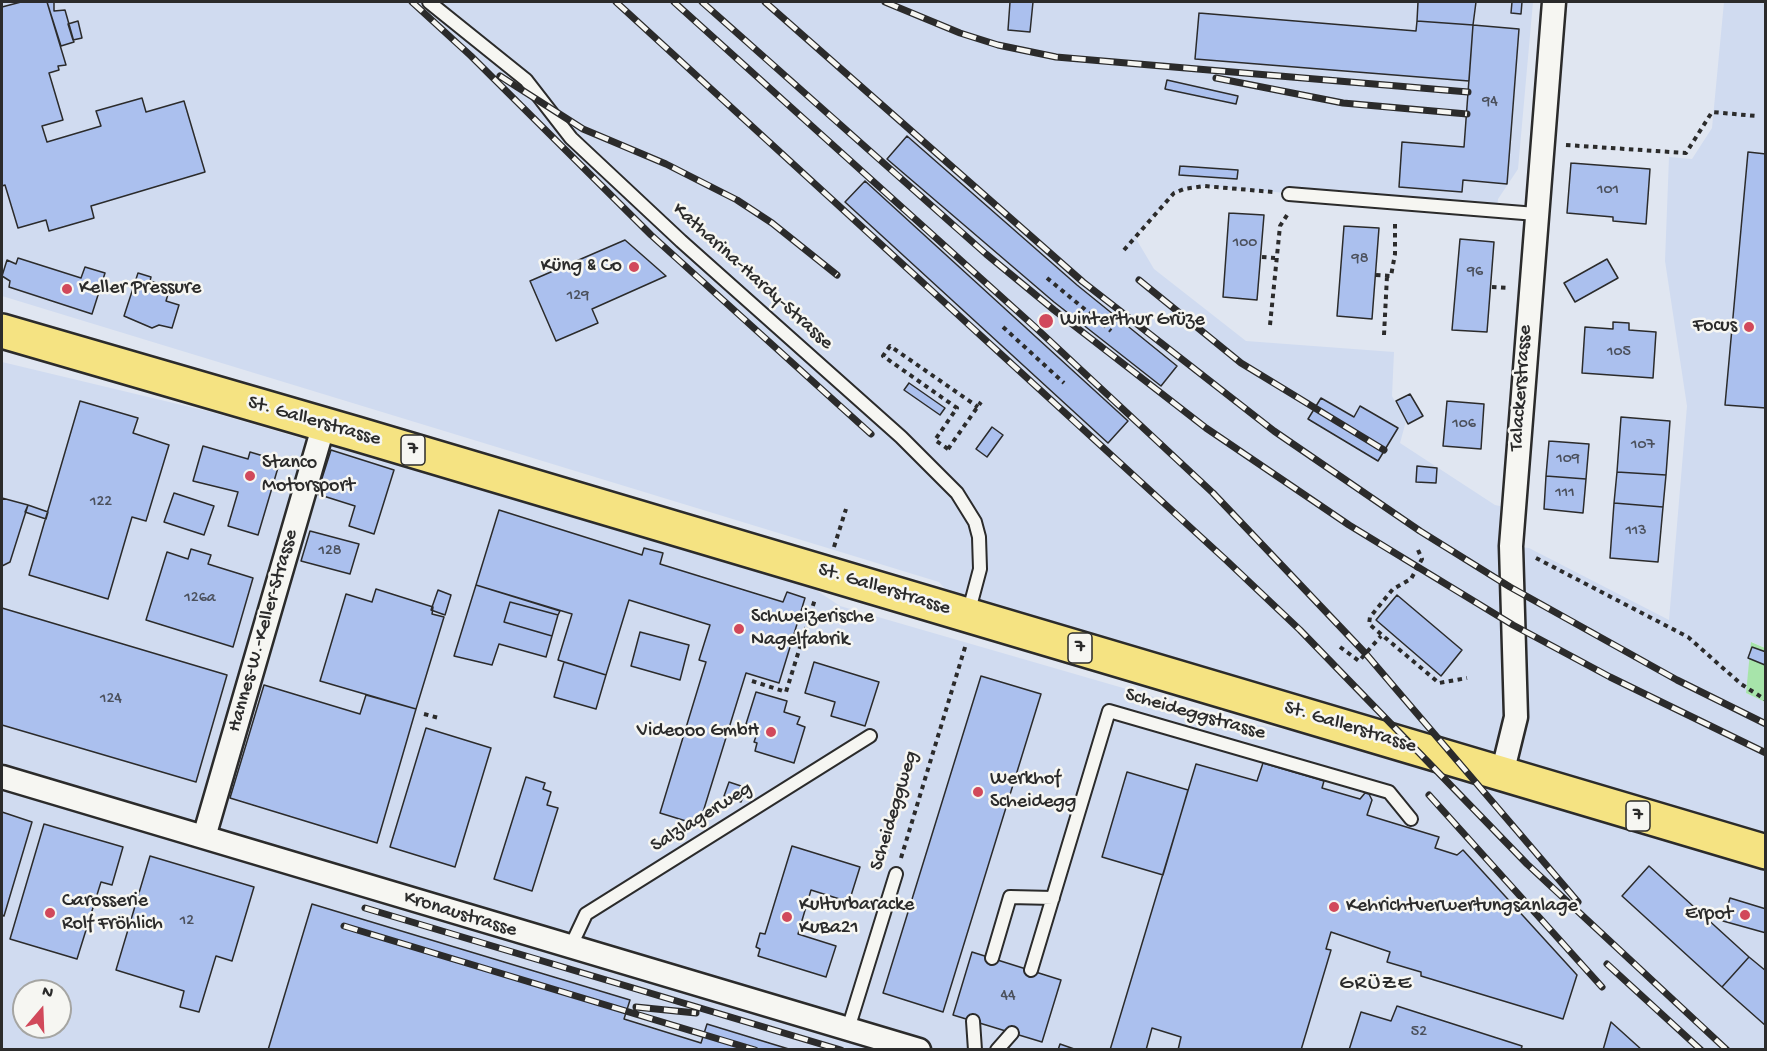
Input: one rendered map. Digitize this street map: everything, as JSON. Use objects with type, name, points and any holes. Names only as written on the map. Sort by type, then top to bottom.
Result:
[{"type":"main road","name":"St. Gallerstrasse","points":[[2,331],[324,424],[828,561],[968,627],[1502,774],[1766,852]]},
{"type":"street","name":"Talackerstrasse","points":[[1502,774],[1516,717],[1511,546],[1541,143],[1554,2]]},
{"type":"street","name":"Hannes-W.-Keller-Strasse","points":[[204,837],[324,424]]},
{"type":"street","name":"Kronaustrasse","points":[[2,777],[570,948],[919,1050]]},
{"type":"lane","name":"Katharina-Hardy-Strasse","points":[[429,2],[526,80],[572,138],[681,241],[901,437],[957,494],[975,522],[979,537],[980,569],[968,627]]},
{"type":"lane","points":[[1288,194],[1536,214]]},
{"type":"lane","name":"Scheideggstrasse","points":[[1031,970],[1109,711],[1389,792],[1412,819]]},
{"type":"lane","name":"Salzlagerweg","points":[[570,948],[586,914],[870,736]]},
{"type":"lane","name":"Scheideggweg","points":[[848,1029],[896,874]]},
{"type":"lane","points":[[992,958],[1010,897],[1053,898]]},
{"type":"lane","points":[[973,1021],[975,1050]]},
{"type":"lane","points":[[997,1050],[1012,1033]]},
{"type":"path","points":[[1541,143],[1686,153],[1712,112],[1756,116]]},
{"type":"path","points":[[1124,250],[1174,193],[1184,189],[1204,186],[1288,194],[1289,212],[1280,226],[1275,258],[1270,326]]},
{"type":"path","points":[[1376,275],[1390,276],[1395,254],[1396,203]]},
{"type":"path","points":[[1262,257],[1275,258]]},
{"type":"path","points":[[1384,335],[1387,276]]},
{"type":"path","points":[[1047,278],[1111,331]]},
{"type":"path","points":[[1003,327],[1064,383]]},
{"type":"path","points":[[948,448],[935,440],[957,408],[883,356],[890,346],[978,408]]},
{"type":"path","points":[[952,444],[981,402]]},
{"type":"path","points":[[752,681],[786,692],[846,509]]},
{"type":"path","points":[[1511,546],[1688,637],[1741,684],[1766,700]]},
{"type":"path","points":[[1418,550],[1422,559],[1411,579],[1393,589],[1370,617],[1369,624],[1380,636],[1439,683],[1467,678]]},
{"type":"path","name":"Scheideggweg","points":[[896,874],[968,627]]},
{"type":"path","points":[[1340,647],[1359,661],[1380,636]]},
{"type":"path","points":[[424,714],[439,718]]},
{"type":"shaded area","points":[[2,2],[1533,2],[1518,169],[1498,199],[1497,211],[1204,186],[1174,193],[1135,237],[1154,269],[1246,341],[1394,352],[1392,396],[1406,421],[1400,443],[1495,505],[1514,509],[1511,546],[1529,548],[1669,620],[1687,406],[1665,261],[1669,157],[1692,159],[1712,128],[1724,2],[1765,2],[1766,648],[1752,642],[1746,693],[1765,702],[1765,1049],[2,1050],[2,362],[211,412],[300,438],[345,445],[810,586],[840,606],[1244,723],[1310,733],[1375,755],[1303,713],[968,615],[939,582],[2,296]]},
{"type":"green space","points":[[1751,642],[1765,648],[1765,702],[1746,693]]},
{"type":"building","points":[[21,2],[47,2],[66,65],[58,66],[59,70],[49,73],[63,120],[42,126],[47,142],[101,126],[96,111],[142,98],[146,112],[184,101],[205,172],[91,206],[94,218],[49,231],[46,220],[18,228],[5,185],[2,186],[2,7]]},
{"type":"building","points":[[47,2],[54,2],[54,11],[65,10],[74,42],[61,46]]},
{"type":"building","points":[[1010,2],[1033,2],[1030,32],[1008,30]]},
{"type":"building","points":[[1418,2],[1476,2],[1473,25],[1417,21]]},
{"type":"building","points":[[1512,2],[1522,2],[1521,14],[1511,13]]},
{"type":"building","points":[[1199,13],[1416,31],[1417,21],[1473,25],[1469,81],[1195,59]]},
{"type":"building","points":[[78,21],[82,38],[73,40],[68,24]]},
{"type":"building","points":[[1473,25],[1519,29],[1507,184],[1463,180],[1462,192],[1399,187],[1402,142],[1464,147]]},
{"type":"building","points":[[1167,80],[1238,96],[1236,104],[1165,89]]},
{"type":"building","points":[[907,136],[1077,285],[1177,366],[1161,386],[1054,302],[887,159]]},
{"type":"building","name":"Focus","points":[[1748,152],[1766,154],[1766,408],[1725,405]]},
{"type":"building","points":[[1571,163],[1650,169],[1646,224],[1613,221],[1613,217],[1567,213]]},
{"type":"building","points":[[1180,166],[1238,170],[1237,179],[1179,175]]},
{"type":"building","points":[[865,181],[1128,421],[1108,443],[845,202]]},
{"type":"building","points":[[1229,213],[1264,215],[1257,300],[1223,297]]},
{"type":"building","points":[[1344,226],[1379,228],[1372,319],[1337,316]]},
{"type":"building","points":[[1460,239],[1494,242],[1487,332],[1452,330]]},
{"type":"building","points":[[625,240],[666,276],[592,309],[598,323],[556,341],[530,281]]},
{"type":"building","points":[[18,258],[81,278],[85,267],[105,273],[92,314],[9,287],[10,281],[2,276],[7,260],[16,264]]},
{"type":"building","points":[[1607,259],[1618,278],[1575,302],[1564,283]]},
{"type":"building","points":[[138,273],[151,277],[150,281],[170,287],[166,301],[179,305],[172,328],[159,325],[152,328],[124,316]]},
{"type":"building","points":[[1613,322],[1629,323],[1629,330],[1656,332],[1653,378],[1582,373],[1585,327],[1613,329]]},
{"type":"building","points":[[909,383],[945,408],[940,415],[904,390]]},
{"type":"building","points":[[1410,394],[1423,416],[1408,424],[1396,401]]},
{"type":"building","points":[[1321,398],[1354,417],[1360,406],[1398,428],[1378,461],[1308,419]]},
{"type":"building","points":[[80,401],[138,418],[133,433],[169,445],[146,521],[132,517],[108,599],[29,575]]},
{"type":"building","points":[[1447,401],[1484,404],[1481,449],[1443,446]]},
{"type":"building","points":[[1621,417],[1670,421],[1666,475],[1617,472]]},
{"type":"building","points":[[992,427],[1003,435],[987,457],[976,449]]},
{"type":"building","points":[[1549,441],[1589,444],[1586,479],[1546,476]]},
{"type":"building","points":[[203,446],[248,459],[250,452],[280,461],[258,535],[228,526],[238,492],[193,481]]},
{"type":"building","points":[[331,450],[394,470],[374,534],[349,526],[355,506],[317,494]]},
{"type":"building","points":[[1417,466],[1437,468],[1436,483],[1416,482]]},
{"type":"building","points":[[1617,472],[1666,475],[1663,507],[1614,503]]},
{"type":"building","points":[[1546,476],[1586,479],[1583,513],[1544,509]]},
{"type":"building","points":[[174,493],[214,506],[204,535],[164,522]]},
{"type":"building","points":[[2,498],[28,505],[10,562],[2,566]]},
{"type":"building","points":[[1614,503],[1663,507],[1658,562],[1610,558]]},
{"type":"building","points":[[28,505],[48,512],[46,519],[25,512]]},
{"type":"building","points":[[499,510],[642,555],[644,548],[663,553],[660,564],[783,602],[787,592],[805,598],[779,683],[746,673],[699,825],[660,813],[706,662],[699,660],[710,625],[629,600],[606,675],[558,660],[572,614],[476,585]]},
{"type":"building","points":[[310,531],[359,544],[350,574],[301,561]]},
{"type":"building","points":[[191,549],[211,555],[208,564],[253,578],[233,647],[146,620],[167,552],[188,559]]},
{"type":"building","points":[[476,585],[560,611],[558,615],[510,602],[504,622],[552,636],[546,657],[499,644],[492,665],[454,656]]},
{"type":"building","points":[[376,589],[433,607],[432,614],[444,617],[416,709],[320,681],[346,594],[372,602]]},
{"type":"building","points":[[438,590],[451,595],[445,615],[431,610]]},
{"type":"building","points":[[1397,595],[1462,650],[1441,676],[1376,620]]},
{"type":"building","points":[[510,602],[558,615],[552,636],[504,622]]},
{"type":"building","points":[[2,608],[227,675],[196,782],[2,725]]},
{"type":"building","points":[[640,632],[689,645],[680,680],[631,666]]},
{"type":"building","points":[[1752,647],[1766,652],[1765,665],[1748,658]]},
{"type":"building","points":[[564,662],[606,675],[596,709],[554,697]]},
{"type":"building","points":[[814,662],[879,682],[865,726],[831,716],[835,702],[805,693]]},
{"type":"building","name":"Werkhof Scheidegg","points":[[981,676],[1041,694],[943,1012],[883,993]]},
{"type":"building","points":[[264,685],[360,714],[366,695],[416,709],[377,843],[230,798]]},
{"type":"building","points":[[756,692],[787,701],[784,712],[800,717],[797,724],[805,727],[794,763],[755,751],[757,743],[754,742],[759,728],[746,724]]},
{"type":"building","points":[[426,728],[491,748],[455,867],[390,847]]},
{"type":"building","name":"Kehrichtverwertungsanlage","points":[[1263,763],[1324,781],[1322,788],[1360,799],[1365,793],[1369,794],[1372,800],[1367,815],[1439,837],[1435,848],[1457,855],[1463,850],[1577,975],[1563,1019],[1421,976],[1421,972],[1387,962],[1390,952],[1331,932],[1326,949],[1331,950],[1301,1050],[1178,1050],[1181,1037],[1152,1028],[1146,1050],[1110,1050],[1196,764],[1257,781]]},
{"type":"building","points":[[1127,772],[1188,790],[1163,875],[1102,857]]},
{"type":"building","points":[[526,777],[545,783],[543,789],[551,792],[547,805],[558,808],[532,891],[494,879]]},
{"type":"building","points":[[729,782],[747,788],[741,802],[724,796]]},
{"type":"building","points":[[2,812],[32,822],[4,916],[2,915]]},
{"type":"building","points":[[44,824],[123,847],[112,885],[101,882],[77,959],[10,939]]},
{"type":"building","name":"Kulturbaracke KuBa21","points":[[792,846],[860,867],[849,902],[811,890],[798,934],[836,946],[826,977],[758,956],[760,949],[756,947],[760,933],[765,934]]},
{"type":"building","points":[[150,856],[254,887],[232,961],[216,956],[199,1012],[180,1007],[184,991],[116,970]]},
{"type":"building","points":[[1649,866],[1749,957],[1722,987],[1622,896]]},
{"type":"building","name":"Erpot","points":[[1730,898],[1766,909],[1766,933],[1723,921]]},
{"type":"building","points":[[312,904],[630,1000],[624,1019],[701,1043],[707,1024],[792,1050],[268,1050]]},
{"type":"building","points":[[972,952],[1061,980],[1042,1042],[953,1015]]},
{"type":"building","points":[[1749,957],[1766,971],[1766,1026],[1722,987]]},
{"type":"building","points":[[1397,1006],[1522,1046],[1521,1050],[1349,1050],[1361,1012],[1391,1021]]},
{"type":"building","points":[[1611,1022],[1642,1050],[1603,1050]]},
{"type":"building","points":[[1060,1044],[1077,1050],[1058,1050]]},
{"type":"railway","points":[[412,2],[471,56],[651,235],[871,434]]},
{"type":"railway","points":[[616,2],[1226,560],[1300,630],[1527,864],[1727,1050]]},
{"type":"railway","points":[[674,2],[1036,328],[1213,493],[1366,654],[1578,902]]},
{"type":"railway","points":[[702,2],[986,254],[1206,428],[1349,525],[1513,625],[1610,677],[1766,753]]},
{"type":"railway","points":[[765,2],[1083,282],[1274,431],[1420,531],[1510,587],[1677,680],[1766,724]]},
{"type":"railway","points":[[885,2],[960,33],[998,45],[1056,57],[1468,92]]},
{"type":"railway","points":[[500,76],[583,129],[666,164],[737,200],[772,223],[837,275]]},
{"type":"railway","points":[[1216,78],[1343,103],[1467,114]]},
{"type":"railway","points":[[1139,280],[1241,363],[1384,450]]},
{"type":"railway","points":[[1429,795],[1602,987]]},
{"type":"railway","points":[[365,908],[841,1050]]},
{"type":"railway","points":[[344,926],[755,1050]]},
{"type":"railway","points":[[1607,964],[1701,1050]]},
{"type":"railway","points":[[636,1007],[696,1013]]},
{"type":"place","name":"Küng & Co","points":[[634,267]]},
{"type":"place","name":"Keller Pressure","points":[[67,289]]},
{"type":"place","name":"Winterthur Grüze","points":[[1046,321]]},
{"type":"place","name":"Focus","points":[[1749,327]]},
{"type":"place","name":"Stanco Motorsport","points":[[250,476]]},
{"type":"place","name":"Schweizerische Nagelfabrik","points":[[739,629]]},
{"type":"place","name":"Videooo GmbH","points":[[771,732]]},
{"type":"place","name":"Werkhof Scheidegg","points":[[978,792]]},
{"type":"place","name":"Kehrichtverwertungsanlage","points":[[1334,907]]},
{"type":"place","name":"Carosserie Rolf Fröhlich","points":[[50,913]]},
{"type":"place","name":"Erpot","points":[[1745,915]]},
{"type":"place","name":"Kulturbaracke KuBa21","points":[[787,917]]},
{"type":"district","name":"GRÜZE","points":[[1376,985]]}]
